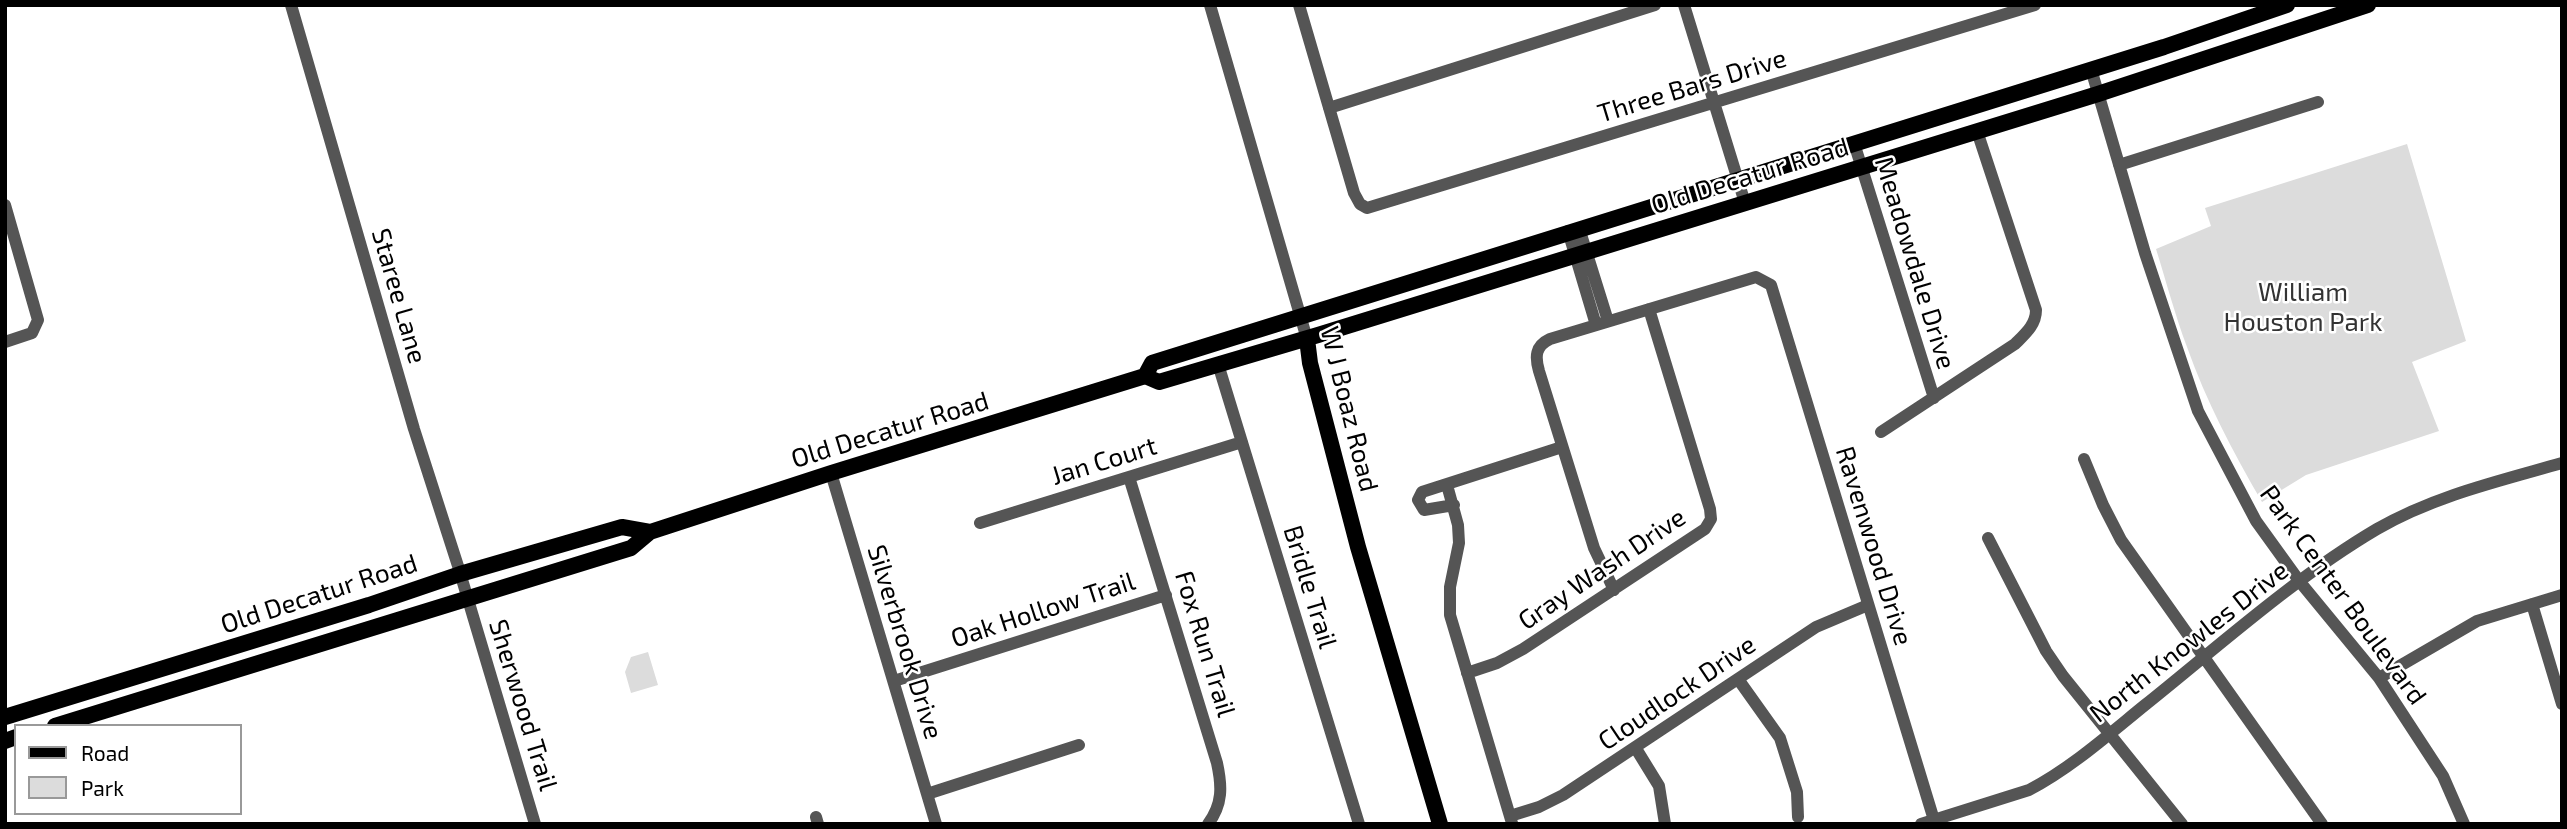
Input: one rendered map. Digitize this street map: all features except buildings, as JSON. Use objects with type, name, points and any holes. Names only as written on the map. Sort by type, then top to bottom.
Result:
[{"type":"main road","name":"Old Decatur Road","points":[[60,724],[631,548],[650,532],[831,473],[1145,376],[1159,382],[1307,339],[2098,94],[2368,5]]},
{"type":"main road","name":"Old Decatur Road","points":[[1145,376],[1152,363],[2281,7]]},
{"type":"main road","points":[[2281,7],[2283,34]]},
{"type":"main road","name":"W J Boaz Road","points":[[1307,339],[1310,363],[1358,547],[1440,824]]},
{"type":"main road","name":"Old Decatur Road","points":[[5,717],[460,574],[622,527],[650,532]]},
{"type":"main road","points":[[317,621],[323,643]]},
{"type":"street","name":"Staree Lane","points":[[291,5],[414,429],[468,598]]},
{"type":"street","name":"W J Boaz Road","points":[[1210,5],[1307,339]]},
{"type":"street","points":[[1298,5],[1329,108],[1655,5]]},
{"type":"street","points":[[1684,5],[1745,203]]},
{"type":"street","name":"Three Bars Drive","points":[[1329,108],[1354,193],[1362,207],[1367,208],[2035,5]]},
{"type":"street","name":"Park Center Boulevard","points":[[2091,69],[2145,253],[2198,411],[2256,521],[2301,582],[2379,678],[2443,776],[2465,824]]},
{"type":"street","points":[[2119,165],[2318,102]]},
{"type":"street","points":[[1881,432],[2015,344],[2036,318],[2036,310],[1977,131]]},
{"type":"street","name":"Meadowdale Drive","points":[[1854,143],[1934,398]]},
{"type":"street","points":[[5,342],[32,333],[38,325],[38,315],[6,213]]},
{"type":"street","points":[[1574,229],[1602,323]]},
{"type":"street","name":"Ravenwood Drive","points":[[1649,309],[1756,277],[1771,285],[1868,605],[1928,822]]},
{"type":"street","points":[[1614,590],[1594,548],[1562,447],[1537,361],[1538,348],[1550,339],[1649,309]]},
{"type":"street","name":"Gray Wash Drive","points":[[1467,673],[1503,660],[1614,590],[1705,529],[1711,519],[1709,502],[1649,309]]},
{"type":"street","name":"Bridle Trail","points":[[1218,363],[1359,824]]},
{"type":"street","name":"Jan Court","points":[[980,523],[1242,442]]},
{"type":"street","points":[[1454,505],[1424,510],[1418,500],[1422,492],[1562,447]]},
{"type":"street","points":[[2084,459],[2121,540],[2203,658],[2307,799],[2322,824]]},
{"type":"street","name":"North Knowles Drive","points":[[1928,822],[2029,790],[2046,781],[2111,733],[2301,582],[2378,529],[2428,504],[2562,463]]},
{"type":"street","name":"Silverbrook Drive","points":[[831,473],[936,824]]},
{"type":"street","name":"Fox Run Trail","points":[[1129,477],[1221,779],[1219,806],[1208,824]]},
{"type":"street","points":[[1447,485],[1454,505],[1459,543],[1450,587],[1450,615],[1511,820]]},
{"type":"street","points":[[1988,538],[2046,650],[2063,676],[2182,824]]},
{"type":"street","name":"Oak Hollow Trail","points":[[894,681],[1166,595]]},
{"type":"street","points":[[2379,678],[2477,621],[2562,595]]},
{"type":"street","name":"Sherwood Trail","points":[[468,598],[535,824]]},
{"type":"street","points":[[2532,604],[2562,704]]},
{"type":"street","name":"Cloudlock Drive","points":[[1511,820],[1550,802],[1816,627],[1868,605]]},
{"type":"street","points":[[1738,679],[1780,738],[1797,792],[1798,817]]},
{"type":"street","points":[[928,794],[1079,745]]},
{"type":"street","points":[[1635,747],[1659,786],[1665,824]]},
{"type":"green space","name":"William Houston Park","points":[[2407,144],[2466,341],[2412,362],[2439,431],[2306,475],[2262,502],[2211,407],[2183,335],[2156,249],[2211,226],[2205,208]]},
{"type":"green space","points":[[648,652],[658,685],[631,693],[625,672],[631,657]]}]
